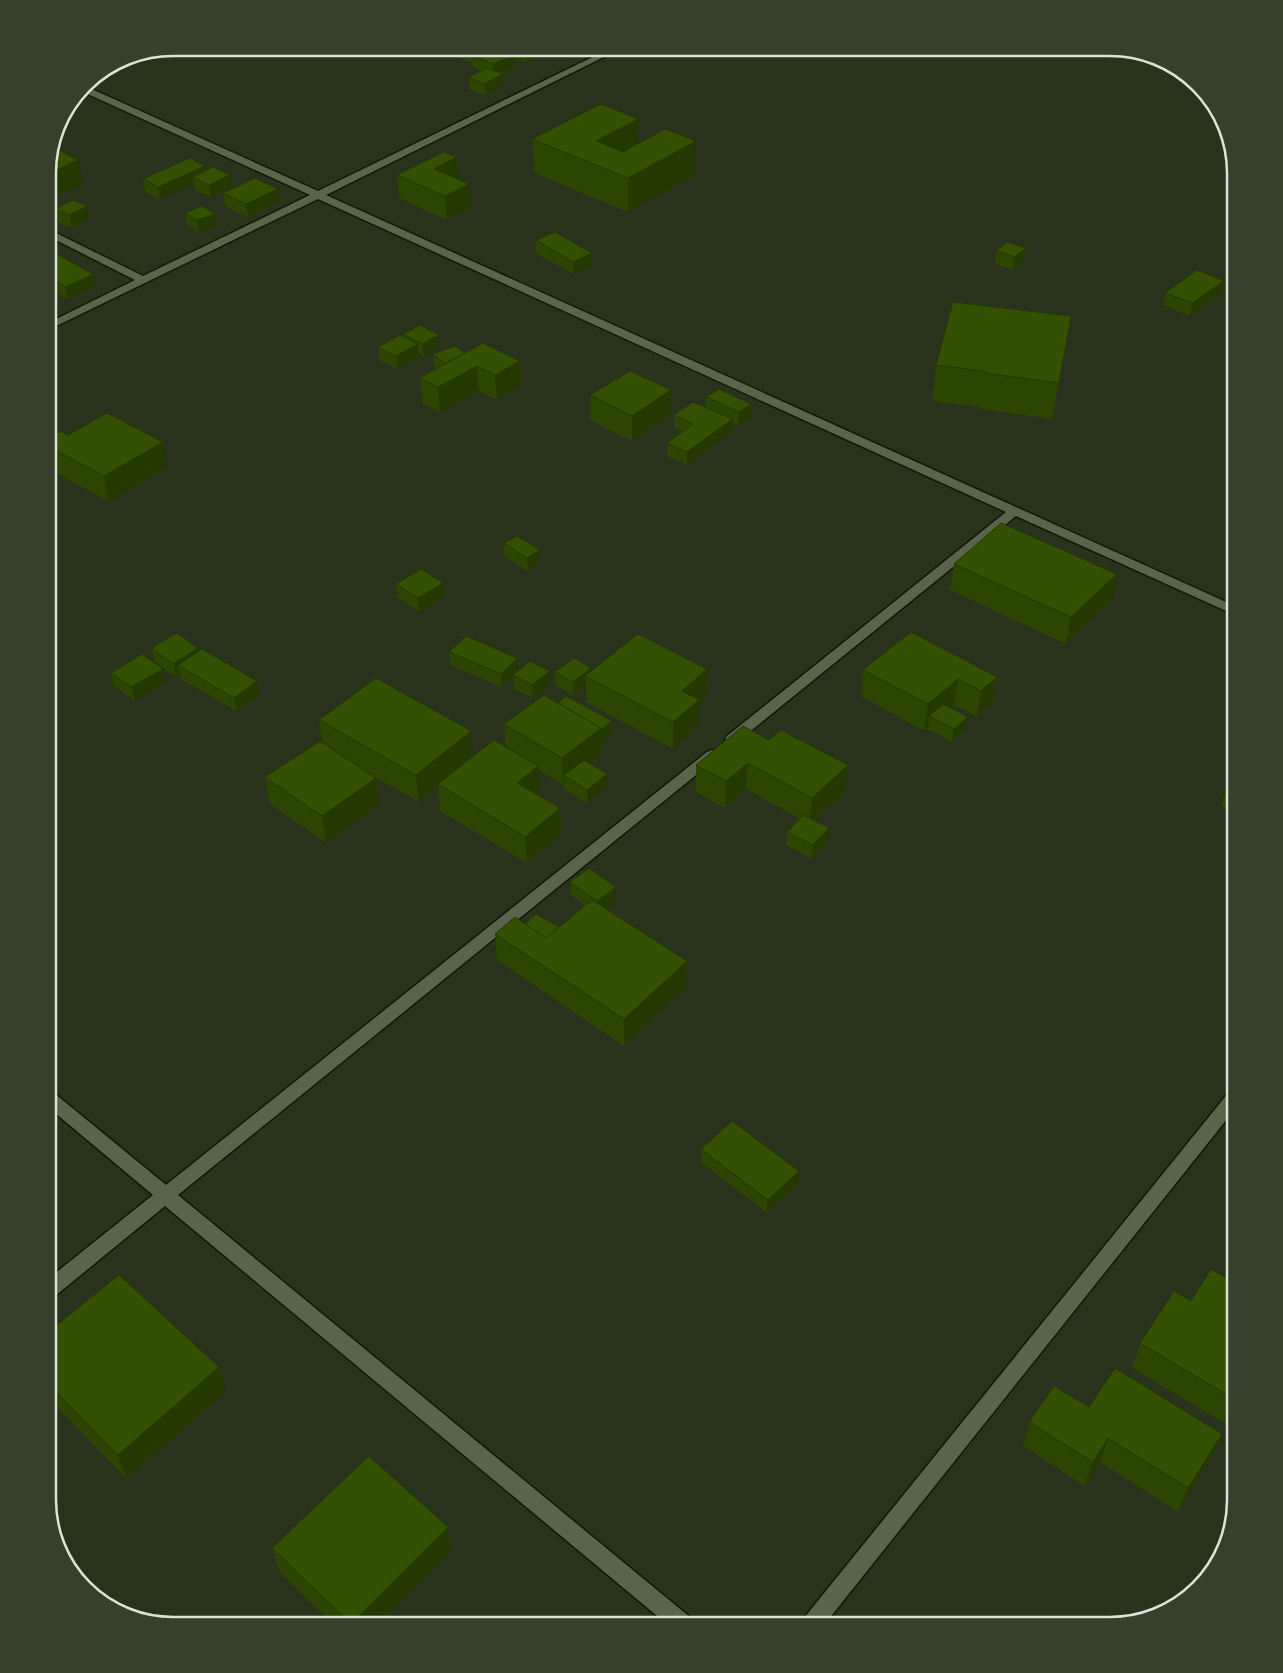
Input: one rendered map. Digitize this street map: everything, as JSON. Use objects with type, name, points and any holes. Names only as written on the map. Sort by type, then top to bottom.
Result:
[{"type":"street","points":[[57,323],[600,56]]},
{"type":"street","points":[[91,91],[1227,606]]},
{"type":"street","points":[[57,237],[142,280]]},
{"type":"street","points":[[56,1283],[1015,511]]},
{"type":"street","points":[[56,1105],[673,1617]]},
{"type":"street","points":[[819,1617],[1227,1108]]},
{"type":"building","points":[[475,56],[513,56],[493,64]]},
{"type":"building","points":[[487,68],[503,74],[484,84],[469,77]]},
{"type":"building","points":[[601,104],[638,119],[596,141],[623,152],[665,129],[696,141],[628,178],[532,139]]},
{"type":"building","points":[[59,150],[78,160],[57,170]]},
{"type":"building","points":[[444,152],[457,157],[434,169],[469,184],[445,196],[397,175]]},
{"type":"building","points":[[190,158],[205,166],[158,187],[143,179]]},
{"type":"building","points":[[213,167],[230,175],[209,185],[193,177]]},
{"type":"building","points":[[255,178],[278,189],[246,204],[223,193]]},
{"type":"building","points":[[73,200],[87,206],[69,215],[57,210],[57,208]]},
{"type":"building","points":[[202,206],[215,214],[197,220],[185,213]]},
{"type":"building","points":[[555,232],[592,253],[573,262],[536,240]]},
{"type":"building","points":[[1007,242],[1026,248],[1015,257],[996,251]]},
{"type":"building","points":[[57,254],[93,274],[66,287],[57,282]]},
{"type":"building","points":[[1197,270],[1224,281],[1192,303],[1165,293]]},
{"type":"building","points":[[953,302],[1071,316],[1059,383],[936,365]]},
{"type":"building","points":[[420,325],[439,335],[422,344],[403,334]]},
{"type":"building","points":[[400,335],[418,344],[396,356],[378,347]]},
{"type":"building","points":[[483,343],[520,361],[495,375],[477,366],[438,387],[420,378]]},
{"type":"building","points":[[455,346],[465,353],[445,363],[433,354]]},
{"type":"building","points":[[630,371],[671,390],[632,416],[590,395]]},
{"type":"building","points":[[719,389],[751,404],[739,412],[706,397]]},
{"type":"building","points":[[693,402],[733,419],[687,452],[667,443],[693,424],[674,415]]},
{"type":"building","points":[[107,413],[163,442],[104,476],[57,451],[57,433],[61,431],[68,435]]},
{"type":"building","points":[[1001,523],[1117,574],[1071,617],[954,564]]},
{"type":"building","points":[[517,536],[540,550],[527,558],[504,543]]},
{"type":"building","points":[[421,569],[443,583],[418,598],[396,584]]},
{"type":"building","points":[[911,632],[997,677],[981,691],[958,679],[928,704],[863,670]]},
{"type":"building","points":[[177,633],[198,648],[173,664],[152,648]]},
{"type":"building","points":[[638,634],[707,669],[682,691],[699,700],[673,722],[585,676]]},
{"type":"building","points":[[466,636],[517,658],[501,674],[449,652]]},
{"type":"building","points":[[202,649],[257,681],[234,698],[178,665]]},
{"type":"building","points":[[142,654],[163,669],[131,687],[111,673]]},
{"type":"building","points":[[574,658],[591,668],[573,682],[555,672]]},
{"type":"building","points":[[530,661],[550,671],[532,685],[513,675]]},
{"type":"building","points":[[376,678],[471,731],[416,775],[319,720]]},
{"type":"building","points":[[544,695],[601,728],[562,758],[504,724]]},
{"type":"building","points":[[566,696],[612,721],[601,730],[601,728],[558,703]]},
{"type":"building","points":[[943,704],[968,717],[954,729],[929,716]]},
{"type":"building","points":[[743,726],[769,740],[781,730],[848,765],[812,798],[748,763],[726,781],[696,765]]},
{"type":"building","points":[[494,740],[538,766],[517,783],[560,808],[525,837],[438,784]]},
{"type":"building","points":[[320,741],[376,778],[322,816],[265,777]]},
{"type":"building","points":[[584,760],[607,774],[587,790],[564,775]]},
{"type":"building","points":[[803,815],[829,828],[813,845],[787,832]]},
{"type":"building","points":[[589,868],[616,887],[597,901],[570,882]]},
{"type":"building","points":[[592,900],[687,961],[624,1019],[495,934],[515,917],[546,938]]},
{"type":"building","points":[[536,914],[559,927],[546,938],[525,924]]},
{"type":"building","points":[[732,1121],[799,1171],[768,1200],[701,1149]]},
{"type":"building","points":[[1211,1269],[1227,1278],[1227,1395],[1140,1343],[1174,1291],[1191,1301]]},
{"type":"building","points":[[119,1275],[219,1367],[118,1455],[56,1392],[56,1325]]},
{"type":"building","points":[[1115,1368],[1222,1434],[1188,1488],[1108,1438],[1093,1462],[1029,1422],[1054,1386],[1089,1407]]},
{"type":"building","points":[[369,1456],[448,1527],[358,1617],[344,1617],[272,1548]]}]
